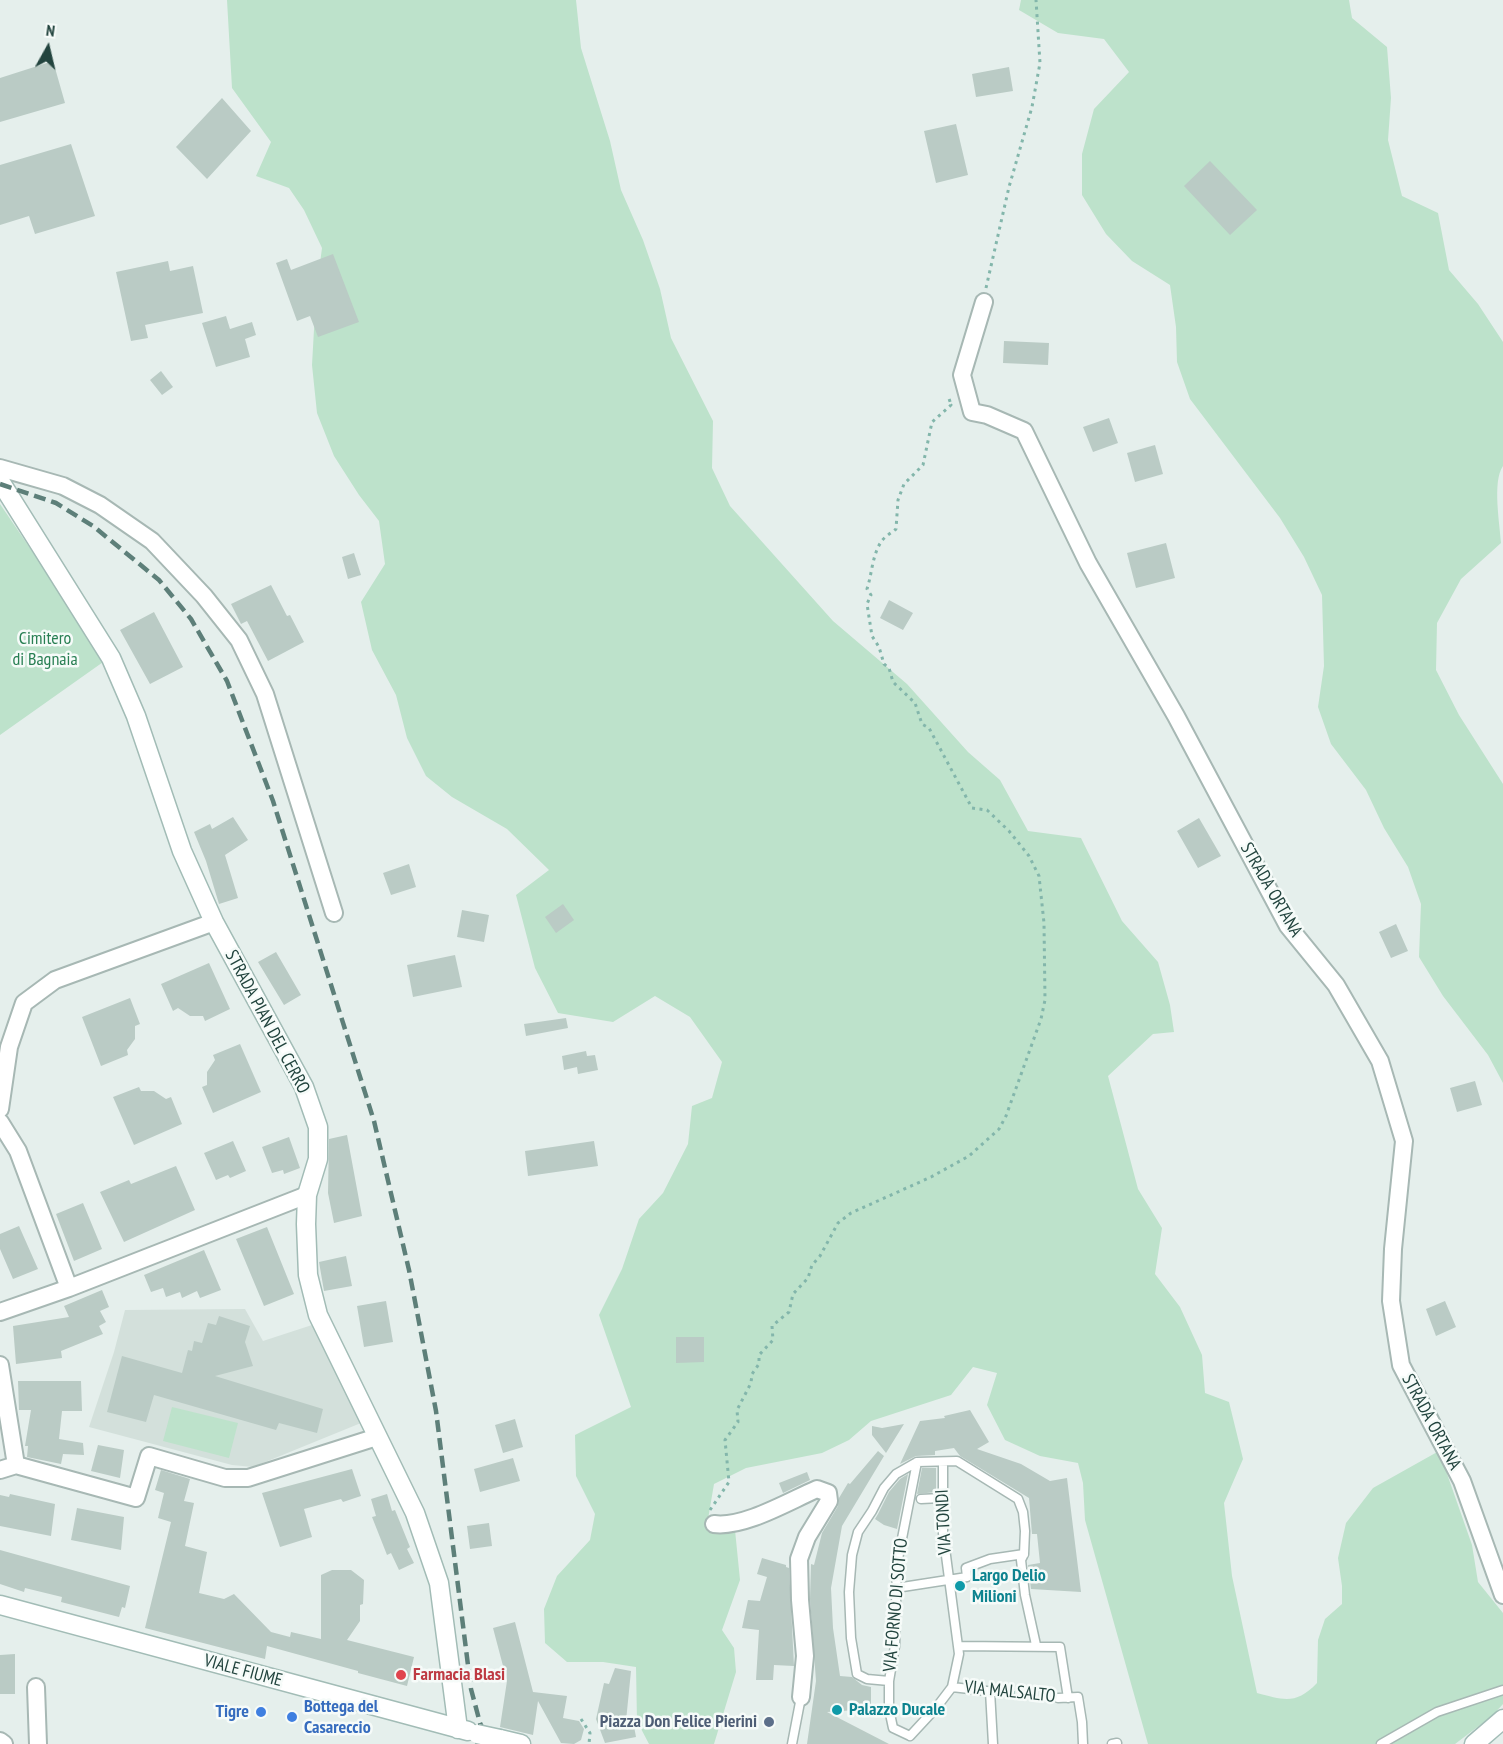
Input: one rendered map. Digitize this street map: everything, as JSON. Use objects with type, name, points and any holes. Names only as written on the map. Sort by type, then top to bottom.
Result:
[{"type":"street","points":[[972,412],[962,375],[984,302]]},
{"type":"street","name":"STRADA ORTANA","points":[[972,412],[987,415],[1024,431],[1088,562],[1176,716],[1288,926],[1336,985],[1380,1061],[1404,1141],[1393,1249],[1391,1301],[1401,1365],[1462,1481],[1503,1595]]},
{"type":"street","points":[[0,468],[63,486],[100,505],[152,541],[204,596],[239,640],[265,694],[334,912]]},
{"type":"street","name":"STRADA PIAN DEL CERRO","points":[[0,481],[111,658],[136,716],[182,850],[214,922],[304,1087],[318,1127],[318,1159],[307,1195],[306,1234],[312,1295],[318,1315],[415,1513],[439,1583],[472,1735]]},
{"type":"street","points":[[0,1109],[9,1047],[24,1003],[55,980],[214,922]]},
{"type":"street","points":[[0,1122],[18,1151],[69,1288]]},
{"type":"street","points":[[0,1312],[69,1288],[307,1195]]},
{"type":"street","points":[[0,1365],[16,1465]]},
{"type":"street","points":[[0,1470],[16,1465],[136,1498],[149,1456],[225,1478],[248,1478],[377,1437]]},
{"type":"street","points":[[714,1524],[728,1525],[742,1522],[817,1489],[828,1493],[829,1501],[807,1537],[799,1559],[805,1656],[801,1696]]},
{"type":"street","name":"VIALE FIUME","points":[[0,1605],[472,1735],[508,1742]]},
{"type":"street","points":[[36,1687],[38,1744]]},
{"type":"street","points":[[1474,1744],[1503,1719]]},
{"type":"street","points":[[0,1741],[4,1744]]},
{"type":"lane","points":[[889,1681],[867,1679],[858,1674],[851,1638],[849,1592],[852,1554],[858,1532],[885,1488],[896,1474],[917,1462],[957,1461],[1018,1499],[1023,1512],[1025,1532],[1024,1554],[1021,1560],[1025,1595],[1036,1645]]},
{"type":"lane","name":"VIA FORNO DI SOTTO","points":[[910,1740],[893,1728],[889,1709],[889,1681],[895,1646],[897,1563],[915,1499],[917,1462]]},
{"type":"lane","name":"VIA TONDI","points":[[943,1462],[941,1498],[948,1581],[958,1646],[958,1661],[952,1687]]},
{"type":"lane","points":[[915,1499],[941,1498]]},
{"type":"lane","points":[[896,1588],[968,1577],[966,1568],[977,1562],[1024,1554]]},
{"type":"lane","points":[[958,1646],[1060,1647],[1073,1697],[1083,1722],[1083,1744]]},
{"type":"lane","points":[[910,1740],[952,1687]]},
{"type":"lane","name":"VIA MALSALTO","points":[[952,1687],[993,1692]]},
{"type":"lane","points":[[1381,1744],[1437,1712],[1503,1690]]},
{"type":"lane","points":[[993,1692],[993,1744]]},
{"type":"lane","points":[[792,1744],[801,1696]]},
{"type":"lane","name":"VIA MALSALTO","points":[[1058,1698],[1073,1697]]},
{"type":"lane","points":[[1112,1744],[1117,1743]]},
{"type":"path","points":[[984,302],[988,273],[1009,186],[1032,107],[1040,63],[1036,0]]},
{"type":"path","points":[[714,1524],[709,1518],[711,1505],[729,1482],[724,1440],[738,1422],[737,1410],[751,1383],[752,1374],[759,1364],[759,1355],[773,1340],[772,1326],[789,1312],[793,1293],[808,1278],[812,1265],[820,1256],[838,1224],[850,1213],[943,1171],[969,1156],[999,1129],[1006,1116],[1041,1019],[1045,1000],[1046,948],[1039,876],[1029,856],[1009,831],[987,810],[972,808],[929,728],[922,724],[915,703],[893,682],[889,668],[884,664],[879,647],[872,636],[867,604],[871,595],[867,590],[881,541],[896,529],[898,500],[904,484],[923,465],[932,422],[951,405],[948,400],[954,399],[959,392],[972,412]]},
{"type":"path","name":"VIA MALSALTO","points":[[993,1692],[1025,1693],[1029,1697],[1058,1698]]},
{"type":"path","points":[[581,1719],[590,1733],[589,1744]]},
{"type":"shaded area","points":[[245,1309],[263,1341],[312,1325],[361,1423],[253,1467],[232,1465],[89,1427],[114,1352],[125,1310]]},
{"type":"green space","points":[[227,0],[576,0],[581,48],[610,141],[621,190],[643,240],[660,289],[671,338],[713,421],[712,468],[730,506],[833,621],[907,684],[968,752],[1000,780],[1028,831],[1081,838],[1122,921],[1158,962],[1170,1005],[1174,1032],[1153,1034],[1108,1076],[1138,1189],[1162,1228],[1155,1274],[1180,1307],[1202,1355],[1205,1393],[1229,1402],[1243,1459],[1224,1503],[1232,1576],[1257,1693],[1282,1699],[1296,1698],[1317,1683],[1318,1640],[1325,1619],[1342,1604],[1338,1558],[1346,1523],[1373,1488],[1439,1451],[1472,1545],[1478,1582],[1503,1613],[1503,1704],[1492,1716],[1455,1744],[1148,1744],[1085,1520],[1083,1483],[1078,1463],[1040,1456],[1005,1440],[987,1405],[997,1373],[973,1367],[951,1395],[871,1421],[849,1440],[822,1453],[746,1468],[714,1484],[707,1525],[735,1530],[740,1580],[722,1630],[734,1648],[736,1672],[714,1744],[649,1744],[637,1721],[636,1667],[603,1662],[567,1662],[545,1643],[544,1609],[557,1576],[590,1540],[595,1514],[576,1476],[575,1435],[631,1407],[599,1315],[622,1269],[639,1219],[663,1193],[688,1144],[692,1106],[712,1098],[722,1062],[690,1017],[655,996],[613,1022],[558,1013],[535,968],[516,895],[549,870],[507,829],[452,797],[426,776],[407,738],[396,695],[372,650],[361,602],[385,564],[379,521],[334,456],[317,413],[312,365],[316,294],[322,248],[304,210],[289,188],[256,176],[271,142],[232,88]]},
{"type":"green space","points":[[1021,0],[1349,0],[1352,18],[1387,47],[1391,98],[1388,140],[1402,196],[1438,213],[1449,270],[1478,304],[1503,342],[1503,466],[1497,492],[1501,543],[1461,579],[1437,623],[1436,670],[1459,715],[1503,784],[1503,1083],[1488,1055],[1443,996],[1419,957],[1421,904],[1408,867],[1384,828],[1366,790],[1331,744],[1318,707],[1324,666],[1322,595],[1304,557],[1280,518],[1190,399],[1177,362],[1176,327],[1170,285],[1132,261],[1106,234],[1082,195],[1082,154],[1094,109],[1129,72],[1104,39],[1058,33],[1019,10]]},
{"type":"green space","name":"Cimitero di Bagnaia","points":[[0,504],[106,660],[0,735]]},
{"type":"green space","points":[[172,1407],[238,1423],[229,1458],[163,1441]]},
{"type":"building","points":[[53,61],[65,103],[0,122],[0,78]]},
{"type":"building","points":[[1009,67],[1013,91],[976,97],[972,74]]},
{"type":"building","points":[[222,98],[251,131],[207,179],[176,147]]},
{"type":"building","points":[[956,124],[968,175],[936,183],[924,131]]},
{"type":"building","points":[[71,144],[95,216],[35,234],[29,216],[0,225],[0,165]]},
{"type":"building","points":[[1210,161],[1257,210],[1230,235],[1184,186]]},
{"type":"building","points":[[333,254],[359,322],[318,337],[310,316],[297,321],[276,263],[287,259],[291,270]]},
{"type":"building","points":[[168,261],[170,271],[193,266],[203,313],[145,325],[148,338],[131,341],[116,272]]},
{"type":"building","points":[[226,316],[230,329],[252,322],[256,335],[245,339],[250,357],[216,367],[202,323]]},
{"type":"building","points":[[1004,341],[1049,343],[1048,365],[1003,363]]},
{"type":"building","points":[[161,371],[173,387],[162,395],[150,380]]},
{"type":"building","points":[[1109,418],[1118,443],[1093,452],[1083,427]]},
{"type":"building","points":[[1155,445],[1163,474],[1135,482],[1127,453]]},
{"type":"building","points":[[1166,543],[1175,578],[1136,588],[1127,553]]},
{"type":"building","points":[[354,553],[361,575],[348,579],[342,557]]},
{"type":"building","points":[[271,585],[304,642],[268,661],[247,621],[241,624],[231,604]]},
{"type":"building","points":[[889,600],[913,613],[903,630],[880,618]]},
{"type":"building","points":[[154,612],[183,667],[150,684],[120,630]]},
{"type":"building","points":[[233,817],[248,840],[225,855],[238,898],[219,904],[206,861],[194,832],[210,824],[212,829]]},
{"type":"building","points":[[1199,818],[1221,856],[1198,868],[1177,831]]},
{"type":"building","points":[[409,864],[416,887],[391,895],[383,873]]},
{"type":"building","points":[[563,904],[574,920],[556,933],[545,917]]},
{"type":"building","points":[[462,910],[489,915],[484,942],[457,937]]},
{"type":"building","points":[[1396,924],[1408,951],[1391,958],[1379,932]]},
{"type":"building","points":[[276,952],[301,995],[284,1005],[258,962]]},
{"type":"building","points":[[455,955],[462,987],[413,997],[407,965]]},
{"type":"building","points":[[209,963],[230,1009],[205,1021],[203,1016],[190,1016],[178,1008],[173,1011],[161,984]]},
{"type":"building","points":[[130,998],[140,1024],[135,1026],[135,1039],[127,1050],[128,1055],[101,1066],[82,1017]]},
{"type":"building","points":[[566,1018],[568,1028],[526,1036],[524,1024]]},
{"type":"building","points":[[240,1044],[261,1092],[213,1113],[202,1087],[207,1085],[207,1072],[215,1060],[213,1055]]},
{"type":"building","points":[[586,1051],[587,1056],[595,1055],[598,1070],[578,1074],[577,1067],[564,1070],[562,1056]]},
{"type":"building","points":[[1475,1081],[1482,1105],[1457,1112],[1450,1088]]},
{"type":"building","points":[[139,1087],[141,1091],[154,1091],[166,1099],[171,1097],[182,1124],[134,1145],[113,1097]]},
{"type":"building","points":[[347,1135],[362,1216],[334,1223],[328,1193],[329,1139]]},
{"type":"building","points":[[289,1137],[300,1168],[284,1174],[283,1170],[272,1173],[262,1147]]},
{"type":"building","points":[[233,1141],[246,1171],[230,1178],[228,1175],[216,1180],[204,1153]]},
{"type":"building","points":[[594,1141],[598,1166],[528,1176],[525,1151]]},
{"type":"building","points":[[176,1166],[195,1210],[124,1242],[100,1192],[129,1180],[131,1184]]},
{"type":"building","points":[[83,1203],[102,1249],[74,1261],[56,1214]]},
{"type":"building","points":[[19,1226],[38,1269],[13,1279],[0,1249],[0,1234]]},
{"type":"building","points":[[267,1227],[294,1294],[264,1306],[236,1239]]},
{"type":"building","points":[[204,1250],[221,1290],[200,1298],[197,1291],[182,1298],[180,1292],[166,1297],[163,1288],[151,1292],[144,1275]]},
{"type":"building","points":[[346,1256],[352,1286],[324,1291],[319,1262]]},
{"type":"building","points":[[102,1290],[109,1307],[100,1311],[106,1322],[99,1326],[103,1334],[61,1351],[62,1358],[16,1364],[13,1326],[69,1317],[64,1306]]},
{"type":"building","points":[[386,1301],[393,1342],[364,1347],[357,1306]]},
{"type":"building","points":[[1445,1301],[1456,1327],[1436,1336],[1426,1309]]},
{"type":"building","points":[[219,1316],[250,1326],[245,1342],[253,1366],[215,1376],[323,1409],[317,1433],[279,1423],[276,1430],[154,1395],[146,1422],[107,1412],[122,1356],[182,1373],[188,1350],[192,1351],[194,1341],[202,1343],[208,1323],[216,1325]]},
{"type":"building","points":[[676,1337],[704,1337],[704,1362],[676,1363]]},
{"type":"building","points":[[18,1381],[81,1381],[82,1411],[62,1411],[59,1439],[83,1443],[84,1455],[63,1454],[61,1464],[27,1457],[28,1446],[25,1446],[31,1410],[19,1410]]},
{"type":"building","points":[[970,1410],[989,1442],[977,1449],[1021,1464],[1050,1481],[1067,1478],[1081,1592],[1031,1589],[1028,1565],[1040,1563],[1037,1534],[1032,1534],[1029,1498],[960,1456],[954,1448],[935,1451],[935,1455],[916,1456],[900,1464],[920,1421],[945,1418],[944,1416]]},
{"type":"building","points":[[515,1419],[523,1447],[503,1453],[495,1425]]},
{"type":"building","points":[[904,1424],[886,1453],[872,1435],[872,1426],[882,1428]]},
{"type":"building","points":[[98,1445],[124,1450],[120,1478],[91,1471]]},
{"type":"building","points":[[878,1451],[884,1456],[842,1526],[831,1588],[833,1628],[840,1676],[852,1677],[862,1685],[871,1687],[871,1709],[827,1712],[889,1744],[807,1744],[816,1681],[810,1599],[811,1564],[814,1565],[822,1533],[838,1506],[839,1498],[848,1483],[850,1484]]},
{"type":"building","points":[[513,1458],[520,1481],[480,1492],[474,1469]]},
{"type":"building","points":[[922,1468],[936,1468],[936,1492],[917,1494]]},
{"type":"building","points":[[352,1469],[361,1496],[343,1502],[341,1499],[304,1509],[312,1537],[280,1547],[262,1493]]},
{"type":"building","points":[[161,1470],[190,1479],[184,1501],[194,1503],[185,1546],[207,1552],[199,1593],[224,1599],[234,1594],[271,1632],[290,1637],[291,1632],[321,1639],[321,1575],[332,1570],[351,1570],[364,1580],[363,1604],[360,1605],[360,1621],[347,1640],[414,1657],[407,1686],[267,1646],[265,1659],[145,1628],[171,1522],[158,1518],[164,1493],[155,1490]]},
{"type":"building","points":[[807,1472],[810,1480],[783,1493],[779,1483]]},
{"type":"building","points":[[908,1474],[897,1529],[884,1525],[875,1519],[889,1492],[900,1479]]},
{"type":"building","points":[[10,1494],[55,1504],[51,1536],[0,1526],[0,1495],[9,1497]]},
{"type":"building","points":[[387,1494],[392,1511],[395,1510],[410,1547],[407,1549],[414,1563],[399,1570],[391,1553],[387,1555],[372,1517],[376,1516],[371,1499]]},
{"type":"building","points":[[77,1508],[124,1517],[121,1550],[71,1540]]},
{"type":"building","points":[[489,1523],[492,1546],[470,1549],[467,1526]]},
{"type":"building","points":[[0,1550],[130,1586],[125,1608],[122,1607],[119,1617],[61,1602],[62,1597],[25,1588],[24,1592],[0,1584]]},
{"type":"building","points":[[762,1558],[789,1568],[794,1666],[774,1665],[773,1680],[756,1680],[759,1630],[742,1628],[748,1600],[760,1601],[767,1577],[757,1574]]},
{"type":"building","points":[[515,1622],[533,1692],[567,1696],[563,1718],[579,1721],[584,1729],[581,1740],[574,1744],[561,1743],[538,1701],[533,1735],[500,1727],[507,1681],[493,1628]]},
{"type":"building","points":[[15,1654],[15,1694],[0,1694],[0,1655]]},
{"type":"building","points":[[615,1668],[631,1671],[626,1721],[633,1721],[636,1737],[605,1743],[596,1719],[604,1683],[609,1684]]},
{"type":"railway","points":[[0,484],[56,503],[93,526],[159,580],[191,619],[227,681],[273,801],[374,1121],[409,1270],[436,1411],[471,1689],[480,1723],[490,1744]]},
{"type":"place","name":"Largo Delio Milioni","points":[[960,1586]]},
{"type":"place","name":"Farmacia Blasi","points":[[401,1675]]},
{"type":"place","name":"Palazzo Ducale","points":[[837,1710]]},
{"type":"place","name":"Tigre","points":[[261,1712]]},
{"type":"place","name":"Bottega del Casareccio","points":[[292,1717]]},
{"type":"place","name":"Piazza Don Felice Pierini","points":[[769,1722]]}]
